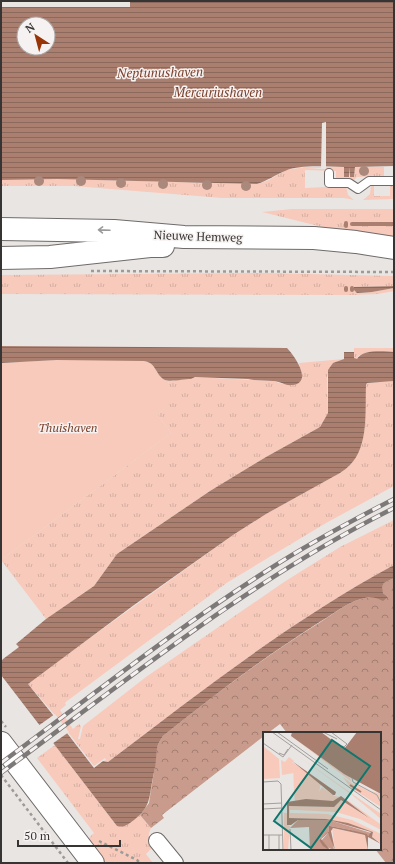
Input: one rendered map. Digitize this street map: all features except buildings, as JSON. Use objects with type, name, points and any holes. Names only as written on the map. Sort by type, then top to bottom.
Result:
[{"type":"main road","name":"Nieuwe Hemweg","points":[[1,229],[114,230],[184,237],[314,238],[356,242],[394,248]]},
{"type":"main road","points":[[1,243],[150,246]]},
{"type":"main road","name":"Nieuwe Hemweg","points":[[1,258],[50,257],[150,246],[394,248]]},
{"type":"main road","points":[[1,743],[93,863]]},
{"type":"street","points":[[157,841],[175,863]]},
{"type":"lane","points":[[329,173],[329,183],[349,183],[358,189],[369,180],[394,181]]},
{"type":"path","points":[[85,272],[394,272]]},
{"type":"path","points":[[1,775],[68,863]]},
{"type":"green space","points":[[305,167],[344,167],[344,177],[354,177],[355,167],[384,167],[384,176],[357,177],[354,180],[336,181],[336,171],[305,170],[305,188],[346,186],[348,195],[354,200],[344,198],[222,198],[74,186],[1,186],[1,180],[57,179],[257,184],[267,181],[286,170]]},
{"type":"green space","points":[[371,186],[374,186],[374,196],[390,196],[390,186],[394,186],[394,199],[363,200],[370,194]]},
{"type":"green space","points":[[292,209],[394,209],[394,239],[363,237],[262,212]]},
{"type":"green space","points":[[265,273],[394,276],[394,286],[354,287],[354,290],[357,293],[394,288],[394,291],[378,294],[354,295],[1,294],[1,275]]},
{"type":"green space","points":[[354,348],[394,348],[394,352],[368,352],[358,356],[357,359],[354,359]]},
{"type":"green space","points":[[344,359],[333,363],[327,377],[328,413],[320,427],[266,457],[210,491],[117,554],[94,586],[46,619],[1,560],[171,433],[158,415],[172,401],[168,381],[191,379],[195,377],[273,381],[283,384],[301,371],[299,363]]},
{"type":"green space","name":"Thuishaven","points":[[57,360],[139,360],[150,363],[163,379],[168,381],[173,401],[158,415],[171,433],[1,560],[1,363]]},
{"type":"green space","points":[[394,381],[394,486],[326,523],[228,582],[67,701],[65,703],[66,705],[60,710],[73,729],[79,724],[81,726],[78,739],[80,739],[83,726],[146,677],[284,582],[340,547],[394,520],[394,565],[356,586],[283,633],[212,683],[108,762],[103,761],[106,760],[105,758],[94,766],[54,714],[28,684],[29,682],[233,535],[266,514],[340,473],[350,465],[356,457],[363,437],[366,416],[367,383]]},
{"type":"green space","points":[[394,578],[394,863],[386,863],[376,850],[381,850],[381,732],[286,732],[280,724],[269,732],[263,732],[263,737],[162,815],[164,818],[151,828],[140,815],[149,803],[156,750],[163,736],[259,663],[350,603],[364,598],[388,597],[383,593],[381,588],[384,583]]},
{"type":"green space","points":[[55,745],[117,826],[125,826],[140,815],[151,828],[149,838],[152,848],[146,854],[153,863],[103,863],[86,841],[94,833],[37,758]]},
{"type":"water","name":"Mercuriushaven","points":[[130,1],[394,1],[394,166],[355,167],[354,177],[350,177],[349,167],[349,177],[344,177],[344,167],[299,167],[285,171],[257,184],[57,179],[1,180],[1,7],[130,7]]},
{"type":"water","points":[[394,286],[394,288],[372,292],[357,293],[354,290],[354,287]]},
{"type":"water","points":[[1,346],[287,348],[294,356],[302,374],[298,383],[292,385],[276,381],[195,377],[191,379],[167,381],[159,375],[151,364],[144,361],[57,360],[1,363]]},
{"type":"water","points":[[344,352],[354,352],[354,358],[357,359],[368,352],[394,352],[394,381],[367,383],[366,385],[366,416],[363,438],[356,457],[350,465],[340,473],[266,514],[233,535],[134,605],[28,684],[94,768],[103,761],[108,762],[212,683],[283,633],[356,586],[394,565],[394,578],[384,583],[382,587],[383,593],[388,597],[383,601],[372,597],[367,597],[350,603],[258,663],[163,736],[157,747],[150,796],[144,811],[128,824],[124,826],[117,826],[1,675],[1,662],[19,647],[16,644],[46,619],[94,586],[117,554],[210,491],[266,457],[320,427],[328,413],[328,370],[333,363],[344,359]]},
{"type":"pier","points":[[326,122],[326,169],[308,169],[321,168],[322,123]]},
{"type":"pier","points":[[55,714],[69,732],[52,744],[38,726]]},
{"type":"waterway","points":[[352,224],[394,224]]},
{"type":"railway","points":[[1,763],[133,664],[233,593],[283,560],[346,524],[394,499]]},
{"type":"railway","points":[[1,773],[144,667],[241,598],[291,566],[394,508]]},
{"type":"water label","name":"Neptunushaven","points":[[160,72]]}]
